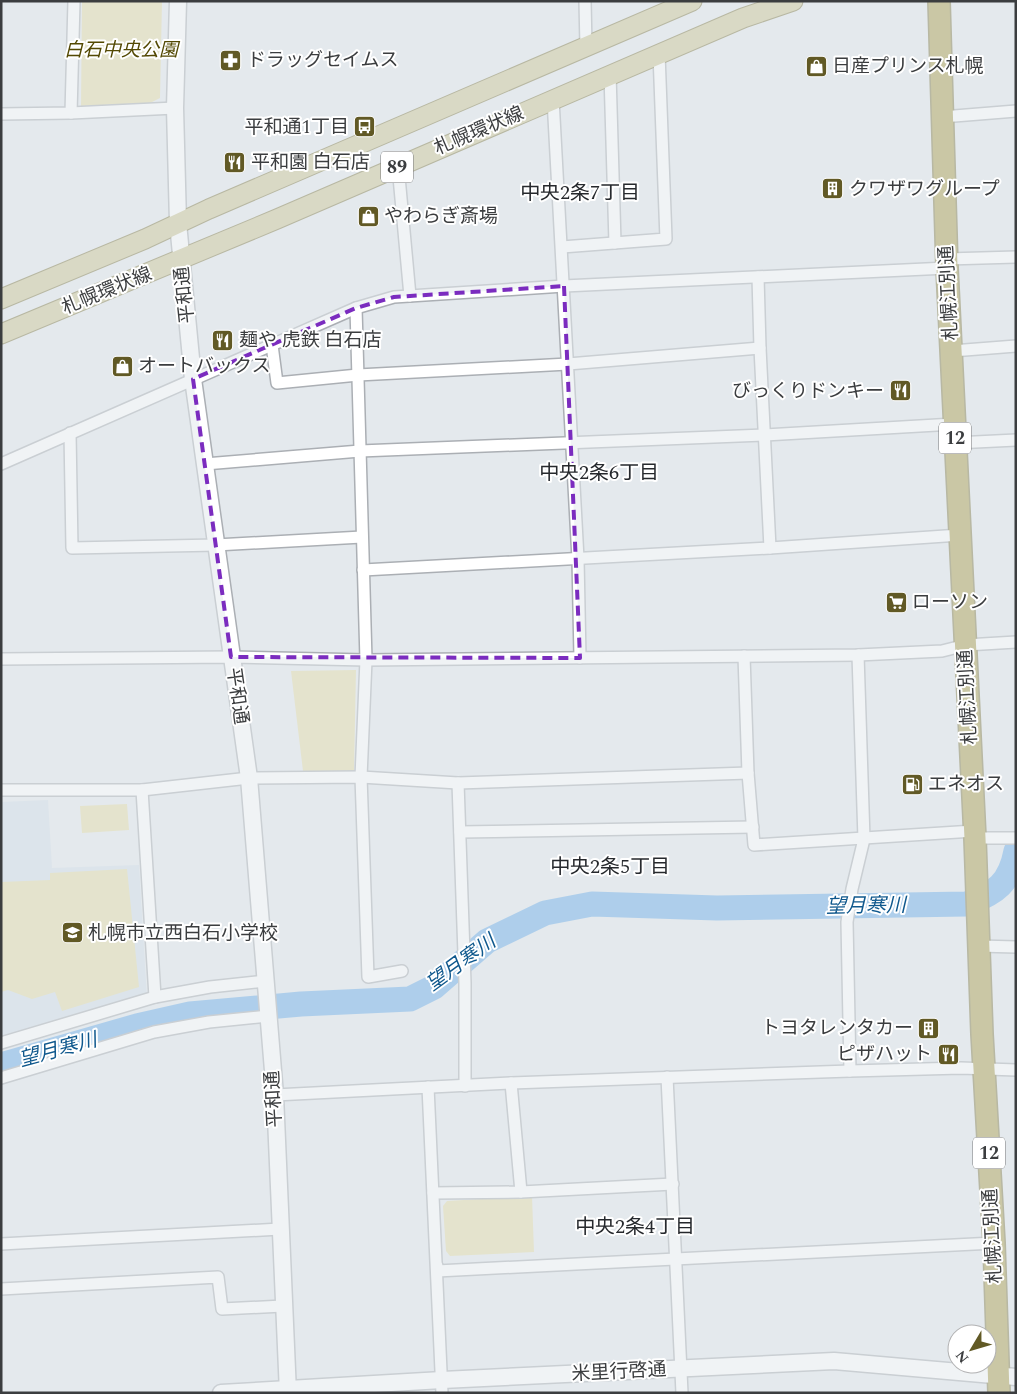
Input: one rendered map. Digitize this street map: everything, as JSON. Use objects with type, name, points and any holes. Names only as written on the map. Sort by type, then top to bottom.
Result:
[{"type":"highway","name":"札幌江別通","points":[[939,1],[947,264],[966,645],[965,670],[975,835],[984,1069],[1004,1381]]},
{"type":"main road","name":"札幌環状線","points":[[1,299],[146,239],[178,223],[692,1]]},
{"type":"main road","name":"札幌環状線","points":[[1,334],[181,260],[743,18],[792,1]]},
{"type":"street","points":[[71,113],[74,1]]},
{"type":"street","name":"平和通","points":[[178,1],[175,108],[178,223],[193,379],[249,778],[275,1095],[288,1391]]},
{"type":"street","points":[[585,1],[586,47]]},
{"type":"street","points":[[562,247],[666,239],[659,54]]},
{"type":"street","points":[[610,74],[615,243]]},
{"type":"street","points":[[553,99],[578,559],[580,658]]},
{"type":"street","points":[[1,114],[175,108]]},
{"type":"street","points":[[942,116],[1016,111]]},
{"type":"street","points":[[398,166],[410,296]]},
{"type":"street","points":[[1,464],[356,308],[394,297],[564,286],[758,277],[947,264],[1016,256]]},
{"type":"street","points":[[758,277],[770,548]]},
{"type":"street","points":[[356,308],[366,660],[361,777],[368,977],[402,971]]},
{"type":"street","points":[[272,345],[278,383],[358,375],[568,364],[760,348]]},
{"type":"street","points":[[952,351],[1016,346]]},
{"type":"street","points":[[70,433],[72,548],[216,545],[362,537]]},
{"type":"street","points":[[205,464],[360,451],[765,435],[955,433],[1016,440]]},
{"type":"street","points":[[363,570],[770,548],[960,535]]},
{"type":"street","points":[[1,659],[231,657],[366,660],[858,655],[942,651],[966,645],[1016,642]]},
{"type":"street","points":[[850,1071],[847,922],[852,889],[864,839],[858,655]]},
{"type":"street","points":[[744,656],[748,774],[754,845],[975,835],[1016,838]]},
{"type":"street","points":[[1,790],[142,790],[249,778],[361,777],[458,783],[748,774]]},
{"type":"street","points":[[458,783],[465,982],[465,1086]]},
{"type":"street","points":[[142,790],[154,997]]},
{"type":"street","points":[[460,832],[753,827]]},
{"type":"street","points":[[979,946],[1016,947]]},
{"type":"street","points":[[1,1043],[154,997],[210,987],[266,984]]},
{"type":"street","points":[[1,1078],[154,1032],[268,1013]]},
{"type":"street","points":[[275,1095],[668,1077],[850,1071],[1016,1070]]},
{"type":"street","points":[[668,1077],[682,1393]]},
{"type":"street","points":[[511,1083],[521,1192]]},
{"type":"street","points":[[428,1087],[442,1386]]},
{"type":"street","points":[[434,1193],[521,1192],[673,1184]]},
{"type":"street","points":[[1,1244],[280,1229]]},
{"type":"street","points":[[437,1266],[438,1271],[994,1243]]},
{"type":"street","points":[[1,1289],[218,1277],[222,1309],[284,1306]]},
{"type":"street","name":"米里行啓通","points":[[221,1393],[442,1386],[682,1369],[834,1361],[951,1372],[1004,1381]]},
{"type":"highlighted area","points":[[564,286],[580,658],[231,657],[193,379],[356,308],[394,297]]},
{"type":"shaded area","name":"札幌市立西白石小学校","points":[[48,800],[52,868],[139,865],[147,998],[1,1042],[1,802]]},
{"type":"green space","name":"白石中央公園","points":[[82,1],[162,1],[160,98],[150,103],[81,106]]},
{"type":"green space","points":[[356,670],[354,771],[303,771],[291,671]]},
{"type":"green space","points":[[127,804],[129,830],[82,833],[80,806]]},
{"type":"green space","name":"札幌市立西白石小学校","points":[[127,869],[139,987],[62,1011],[55,992],[32,999],[8,990],[1,992],[1,882],[50,880],[50,873]]},
{"type":"green space","points":[[532,1196],[534,1252],[450,1256],[446,1251],[443,1206],[447,1201]]},
{"type":"waterway","name":"望月寒川","points":[[1,1065],[137,1026],[190,1014],[301,1004],[410,999],[434,987],[487,941],[545,913],[592,904],[717,908],[967,904],[994,891],[1006,879],[1016,851]]},
{"type":"place","name":"ドラッグセイムス","points":[[231,60]]},
{"type":"place","name":"日産プリンス札幌","points":[[816,66]]},
{"type":"place","name":"平和通1丁目","points":[[365,127]]},
{"type":"place","name":"平和園 白石店","points":[[235,162]]},
{"type":"place","name":"クワザワグループ","points":[[833,189]]},
{"type":"place","name":"やわらぎ斎場","points":[[368,216]]},
{"type":"place","name":"麺や 虎鉄 白石店","points":[[223,340]]},
{"type":"place","name":"オートバックス","points":[[122,366]]},
{"type":"place","name":"びっくりドンキー","points":[[900,391]]},
{"type":"place","name":"ローソン","points":[[896,602]]},
{"type":"place","name":"エネオス","points":[[912,784]]},
{"type":"place","name":"札幌市立西白石小学校","points":[[72,933]]},
{"type":"place","name":"トヨタレンタカー","points":[[929,1028]]},
{"type":"place","name":"ピザハット","points":[[948,1054]]},
{"type":"district","name":"中央2条7丁目","points":[[580,193]]},
{"type":"district","name":"中央2条6丁目","points":[[599,473]]},
{"type":"district","name":"中央2条5丁目","points":[[610,867]]},
{"type":"district","name":"中央2条4丁目","points":[[635,1227]]}]
